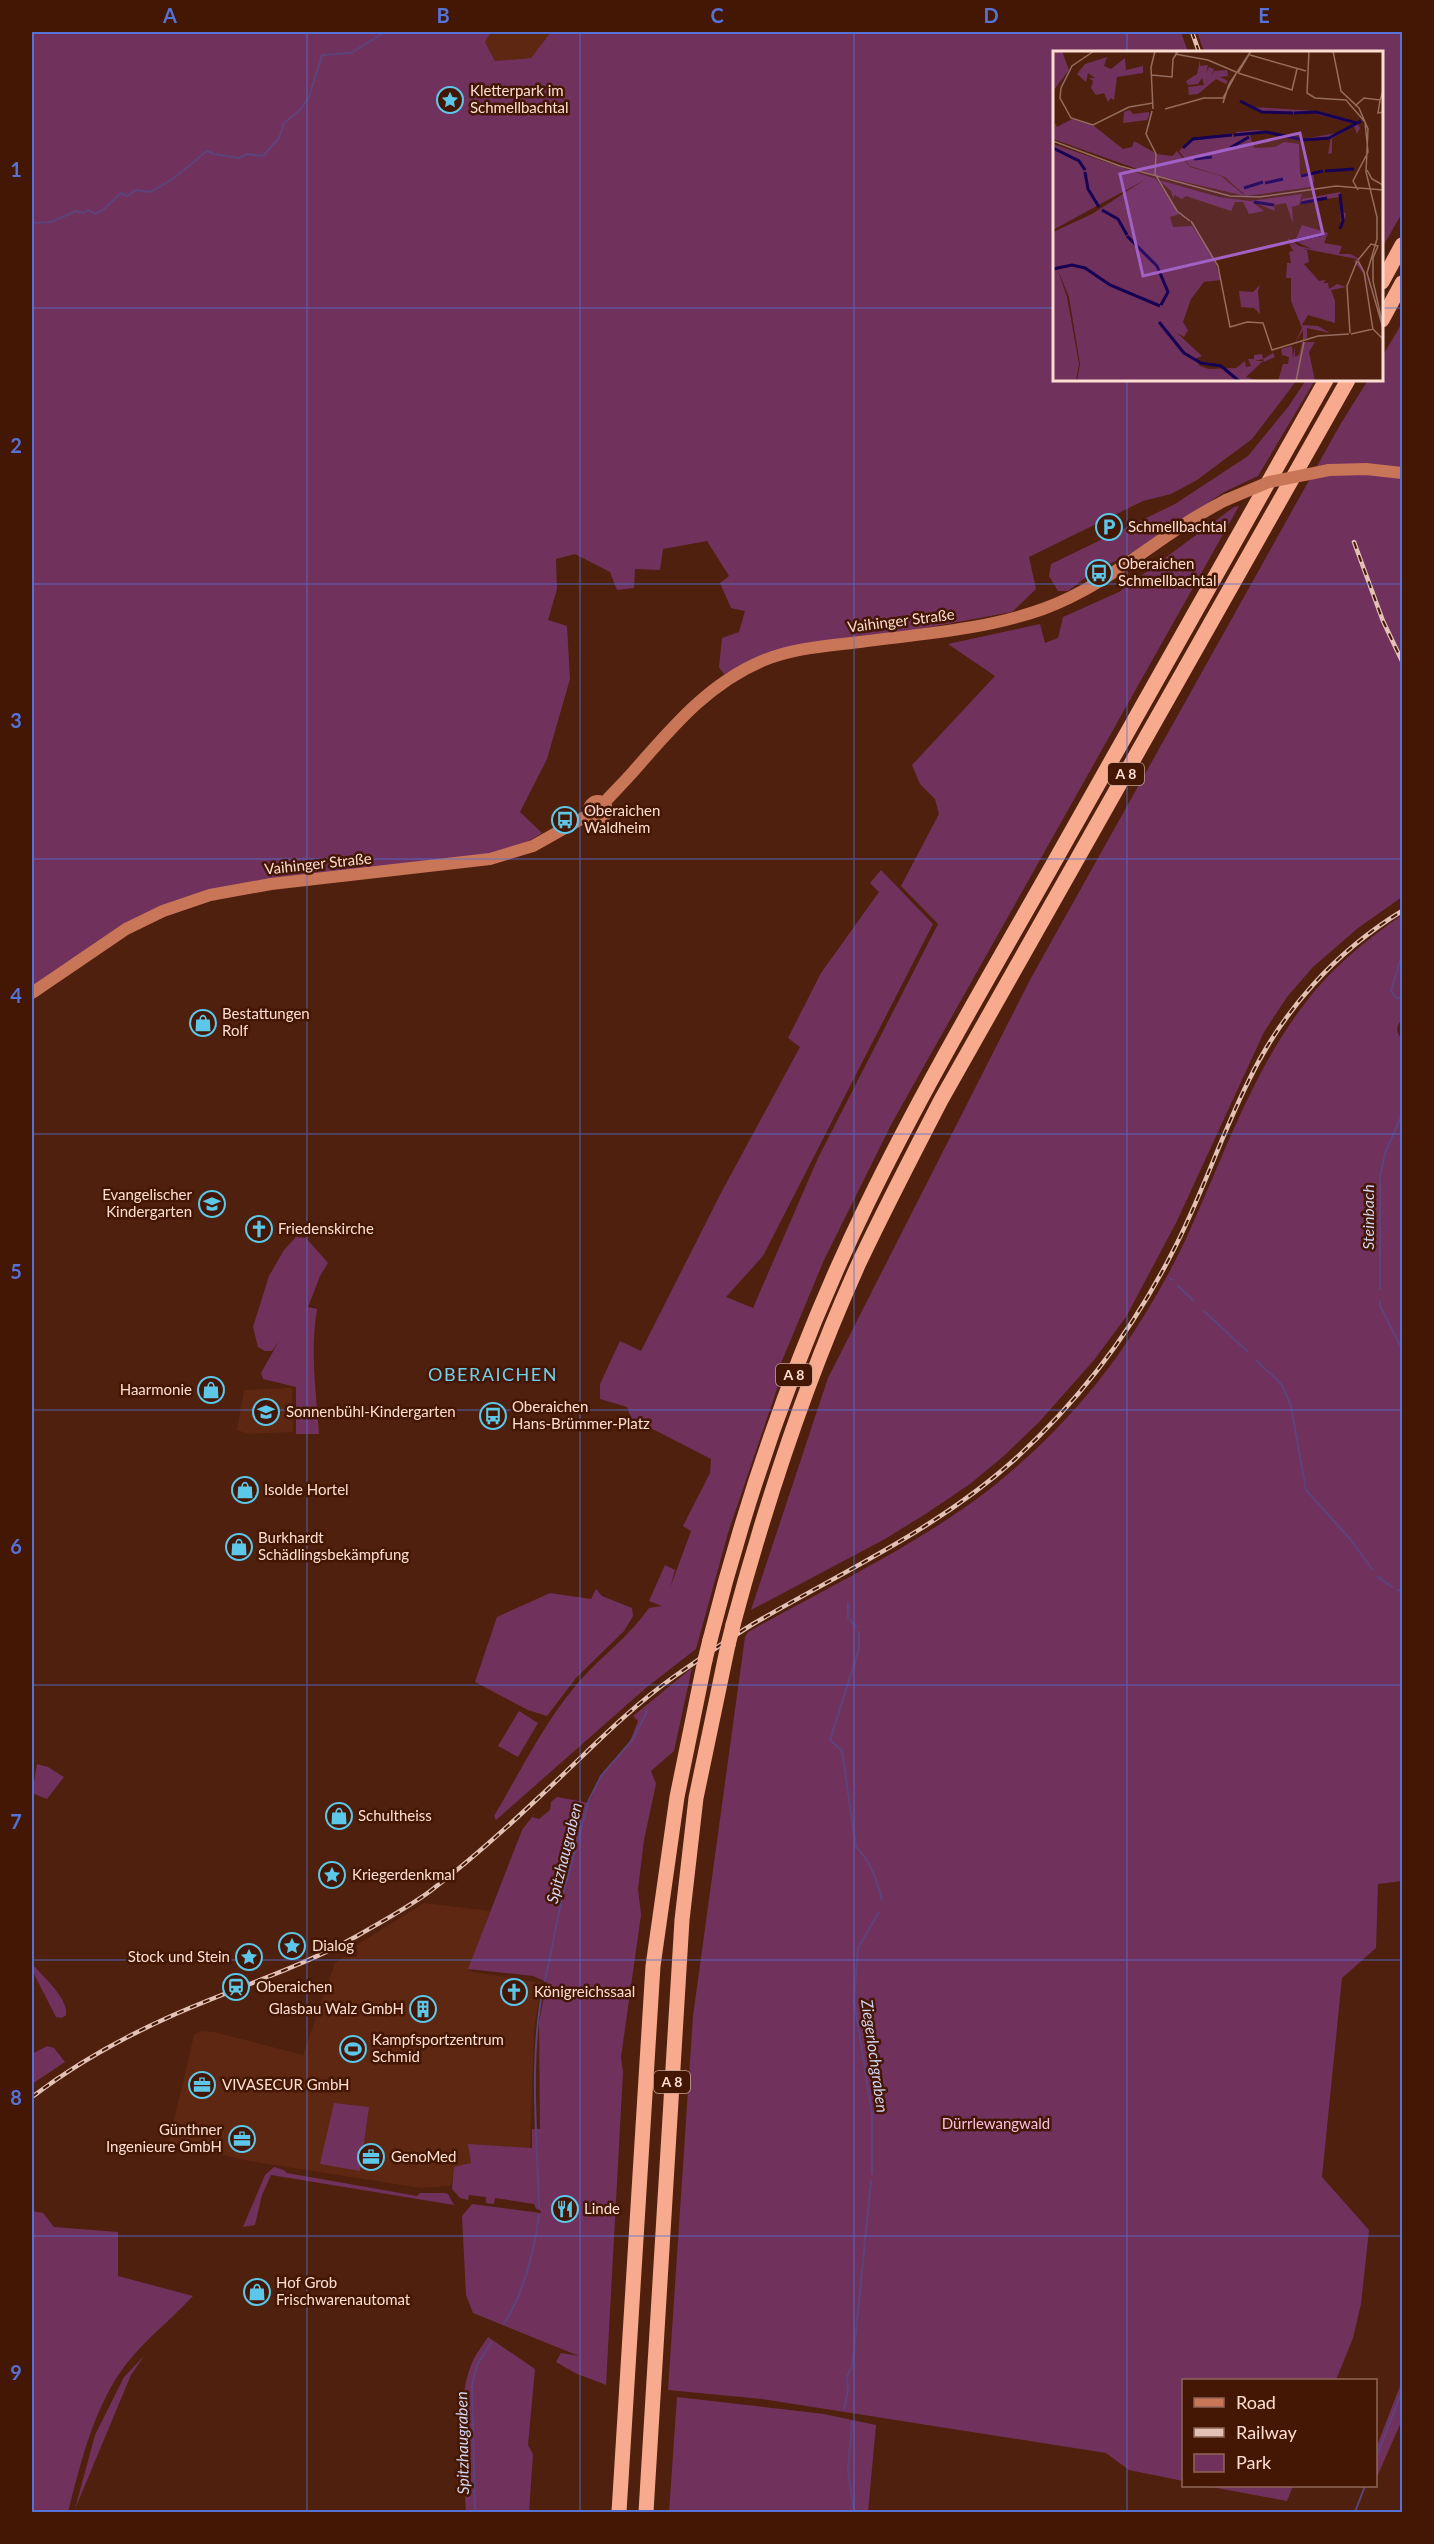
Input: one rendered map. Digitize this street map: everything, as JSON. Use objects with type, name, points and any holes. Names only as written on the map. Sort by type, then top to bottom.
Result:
[{"type":"highway","points":[[1383,280],[1402,244]]},
{"type":"highway","points":[[1383,318],[1402,283]]},
{"type":"highway","name":"A 8","points":[[619,2512],[653,1966],[677,1797],[710,1640],[734,1551],[784,1399],[828,1290],[867,1203],[944,1058],[1325,381]]},
{"type":"highway","name":"A 8","points":[[646,2512],[682,1920],[696,1798],[728,1645],[764,1517],[801,1408],[859,1265],[905,1169],[941,1100],[1347,381]]},
{"type":"main road","name":"Vaihinger Straße","points":[[32,993],[126,929],[163,911],[210,895],[271,884],[490,860],[533,846],[590,814],[589,809],[593,802],[604,803],[689,710],[719,684],[762,661],[804,649],[972,627],[1046,608],[1072,598],[1105,580],[1195,518],[1226,500],[1269,482],[1329,470],[1366,468],[1402,473]]},
{"type":"shaded area","points":[[491,32],[551,32],[531,58],[495,61],[485,42]]},
{"type":"shaded area","name":"Sonnenbühl-Kindergarten","points":[[292,1388],[293,1432],[248,1434],[237,1430],[244,1390]]},
{"type":"shaded area","points":[[424,1903],[490,1911],[469,1971],[541,1983],[534,2030],[529,2181],[454,2169],[451,2186],[421,2188],[249,2161],[169,2142],[194,2035],[200,2031],[214,2032],[303,2055],[335,1963],[344,1957],[357,1957],[357,1945]]},
{"type":"green space","points":[[32,32],[491,32],[485,42],[495,61],[531,58],[551,32],[1181,32],[1188,51],[1053,51],[1053,381],[1296,381],[1252,439],[1197,480],[1171,494],[1143,501],[1029,557],[1036,589],[1012,612],[757,659],[724,674],[719,667],[722,638],[739,632],[745,611],[731,608],[720,583],[729,576],[707,541],[663,549],[660,570],[635,569],[634,588],[617,590],[610,572],[575,554],[556,559],[557,589],[548,620],[567,626],[570,679],[547,759],[520,812],[542,833],[520,846],[495,855],[177,901],[32,988]]},
{"type":"green space","points":[[1197,32],[1402,32],[1402,213],[1383,246],[1383,51],[1204,51]]},
{"type":"green space","points":[[1402,323],[1402,897],[1358,928],[1313,967],[1287,997],[1264,1032],[1177,1221],[1126,1317],[1094,1360],[1040,1421],[1005,1455],[970,1484],[927,1513],[885,1539],[751,1610],[828,1378],[1031,978],[1340,425],[1367,381],[1383,381],[1383,355]]},
{"type":"green space","points":[[1305,381],[1314,381],[1258,476],[1224,492],[1140,549],[1093,572],[1068,591],[1058,591],[1049,576],[1051,564],[1175,504],[1248,456],[1288,407]]},
{"type":"green space","points":[[1239,506],[892,1123],[824,1260],[779,1368],[782,1374],[728,1533],[696,1649],[647,1687],[496,1820],[494,1816],[523,1765],[565,1699],[586,1674],[633,1628],[649,1608],[662,1606],[649,1601],[665,1565],[675,1570],[670,1588],[691,1531],[683,1526],[710,1473],[711,1459],[631,1418],[627,1407],[600,1399],[600,1384],[620,1341],[641,1351],[722,1191],[800,1047],[788,1038],[821,973],[879,892],[870,883],[881,870],[933,924],[763,1256],[726,1297],[753,1308],[818,1158],[938,924],[901,886],[939,814],[935,799],[920,784],[912,765],[995,676],[948,644],[1040,624],[1045,643],[1058,638],[1063,617],[1119,592],[1234,507]]},
{"type":"green space","name":"Dürrlewangwald","points":[[1402,915],[1402,1020],[1397,1030],[1402,1039],[1402,1881],[1378,1884],[1376,1948],[1342,1978],[1322,2177],[1369,2230],[1361,2304],[1353,2338],[1336,2379],[1182,2379],[1182,2481],[1129,2470],[1106,2453],[762,2399],[668,2390],[693,2016],[745,1637],[748,1632],[899,1549],[958,1512],[1022,1462],[1073,1411],[1118,1355],[1161,1286],[1184,1243],[1250,1094],[1282,1037],[1322,983],[1374,935]]},
{"type":"green space","points":[[296,1237],[306,1238],[328,1263],[320,1276],[308,1307],[317,1309],[314,1356],[319,1434],[296,1434],[296,1387],[263,1379],[261,1373],[279,1341],[272,1351],[265,1351],[258,1347],[253,1327],[269,1276],[284,1250]]},
{"type":"green space","points":[[596,1589],[602,1596],[632,1608],[633,1616],[624,1631],[576,1678],[547,1716],[528,1710],[475,1682],[497,1617],[550,1593],[591,1599]]},
{"type":"green space","points":[[692,1668],[674,1751],[651,1771],[656,1784],[644,1840],[638,1889],[641,1915],[621,2057],[623,2072],[606,2385],[575,2373],[556,2362],[561,2353],[579,2356],[473,2313],[466,2295],[462,2216],[472,2204],[541,2213],[534,2204],[495,2198],[494,2204],[486,2203],[486,2197],[469,2195],[468,2200],[460,2198],[452,2189],[454,2167],[471,2163],[468,2144],[532,2148],[532,2129],[540,2129],[539,2022],[547,1982],[533,1976],[468,1969],[522,1830],[532,1817],[539,1819],[550,1810],[551,1802],[557,1797],[589,1803],[601,1777],[630,1741],[638,1721],[633,1716]]},
{"type":"green space","points":[[519,1711],[538,1723],[518,1757],[498,1746]]},
{"type":"green space","points":[[37,1764],[48,1767],[64,1777],[47,1799],[32,1793]]},
{"type":"green space","points":[[32,1964],[54,1988],[63,2002],[66,2015],[62,2018],[56,2017],[32,1970]]},
{"type":"green space","points":[[47,2046],[54,2048],[65,2062],[32,2084],[32,2054]]},
{"type":"green space","points":[[334,2103],[369,2107],[360,2171],[320,2164]]},
{"type":"green space","points":[[274,2167],[287,2173],[417,2196],[420,2193],[445,2193],[454,2205],[271,2175],[262,2195],[255,2225],[243,2227],[265,2175]]},
{"type":"green space","points":[[32,2211],[43,2213],[54,2227],[118,2232],[118,2276],[193,2296],[145,2343],[119,2374],[94,2423],[68,2512],[32,2512]]},
{"type":"green space","points":[[488,2337],[535,2369],[528,2445],[533,2454],[529,2512],[466,2512],[461,2438],[463,2401],[471,2365]]},
{"type":"green space","points":[[144,2356],[131,2375],[75,2509],[95,2435],[124,2377]]},
{"type":"green space","points":[[1402,2381],[1402,2420],[1377,2477],[1377,2445]]},
{"type":"green space","points":[[677,2397],[824,2414],[876,2425],[868,2512],[669,2512]]},
{"type":"green space","points":[[1211,2487],[1293,2487],[1287,2501]]},
{"type":"waterway","points":[[32,223],[51,222],[76,211],[83,213],[88,210],[95,214],[103,210],[121,193],[127,196],[136,190],[151,192],[174,178],[207,151],[239,158],[247,154],[263,156],[279,138],[284,123],[300,110],[309,97],[322,55],[351,53],[385,32]]},
{"type":"waterway","name":"Steinbach","points":[[1402,954],[1391,991],[1396,998],[1402,998]]},
{"type":"waterway","name":"Steinbach","points":[[1380,1289],[1380,1176],[1385,1154],[1402,1114]]},
{"type":"waterway","points":[[1178,1286],[1194,1301]]},
{"type":"waterway","name":"Steinbach","points":[[1380,1301],[1380,1306],[1402,1349]]},
{"type":"waterway","points":[[1204,1311],[1248,1352]]},
{"type":"waterway","points":[[1257,1361],[1282,1385],[1291,1406],[1306,1490],[1351,1540],[1372,1569]]},
{"type":"waterway","points":[[1377,1576],[1392,1587]]},
{"type":"waterway","points":[[1397,1590],[1402,1591]]},
{"type":"waterway","name":"Ziegerlochgraben","points":[[848,1603],[848,1618],[856,1627]]},
{"type":"waterway","name":"Ziegerlochgraben","points":[[859,1632],[859,1649],[830,1740],[842,1751],[856,1847],[870,1865],[882,1900]]},
{"type":"waterway","name":"Spitzhaugraben","points":[[545,1981],[562,1898],[589,1800],[601,1776],[634,1738],[647,1711]]},
{"type":"waterway","name":"Ziegerlochgraben","points":[[872,2174],[872,2113],[854,2000],[858,1948],[879,1912]]},
{"type":"waterway","name":"Spitzhaugraben","points":[[539,2208],[535,2070],[543,1988]]},
{"type":"waterway","name":"Ziegerlochgraben","points":[[844,2409],[848,2391],[847,2376],[852,2367],[854,2351],[871,2181]]},
{"type":"waterway","name":"Spitzhaugraben","points":[[504,2324],[527,2272],[539,2215]]},
{"type":"waterway","name":"Spitzhaugraben","points":[[475,2512],[472,2385],[477,2365],[491,2343]]},
{"type":"waterway","name":"Steinbach","points":[[1377,2455],[1402,2391]]},
{"type":"waterway","name":"Ziegerlochgraben","points":[[852,2422],[848,2470],[854,2512]]},
{"type":"waterway","name":"Steinbach","points":[[1355,2512],[1365,2487]]},
{"type":"railway","points":[[1192,32],[1199,51]]},
{"type":"railway","points":[[1354,542],[1383,621],[1402,661]]},
{"type":"railway","points":[[32,2097],[81,2063],[133,2034],[335,1948],[412,1904],[484,1847],[656,1690],[753,1624],[921,1529],[984,1485],[1014,1460],[1082,1389],[1140,1310],[1182,1232],[1248,1082],[1277,1031],[1313,985],[1333,964],[1354,945],[1402,911]]},
{"type":"place","name":"Kletterpark im Schmellbachtal","points":[[450,100]]},
{"type":"place","name":"Schmellbachtal","points":[[1109,527]]},
{"type":"place","name":"Oberaichen Schmellbachtal","points":[[1099,573]]},
{"type":"place","name":"Oberaichen Waldheim","points":[[565,820]]},
{"type":"place","name":"Bestattungen Rolf","points":[[203,1023]]},
{"type":"place","name":"Evangelischer Kindergarten","points":[[212,1204]]},
{"type":"place","name":"Friedenskirche","points":[[259,1229]]},
{"type":"place","name":"Haarmonie","points":[[211,1390]]},
{"type":"place","name":"Sonnenbühl-Kindergarten","points":[[266,1412]]},
{"type":"place","name":"Oberaichen Hans-Brümmer-Platz","points":[[493,1416]]},
{"type":"place","name":"Isolde Hortel","points":[[245,1490]]},
{"type":"place","name":"Burkhardt Schädlingsbekämpfung","points":[[239,1547]]},
{"type":"place","name":"Schultheiss","points":[[339,1816]]},
{"type":"place","name":"Kriegerdenkmal","points":[[332,1875]]},
{"type":"place","name":"Dialog","points":[[292,1946]]},
{"type":"place","name":"Stock und Stein","points":[[249,1957]]},
{"type":"place","name":"Oberaichen","points":[[236,1987]]},
{"type":"place","name":"Königreichssaal","points":[[514,1992]]},
{"type":"place","name":"Glasbau Walz GmbH","points":[[423,2009]]},
{"type":"place","name":"Kampfsportzentrum Schmid","points":[[353,2049]]},
{"type":"place","name":"VIVASECUR GmbH","points":[[202,2085]]},
{"type":"place","name":"Günthner Ingenieure GmbH","points":[[242,2139]]},
{"type":"place","name":"GenoMed","points":[[371,2157]]},
{"type":"place","name":"Linde","points":[[565,2209]]},
{"type":"place","name":"Hof Grob Frischwarenautomat","points":[[257,2292]]},
{"type":"district","name":"OBERAICHEN","points":[[493,1375]]}]
